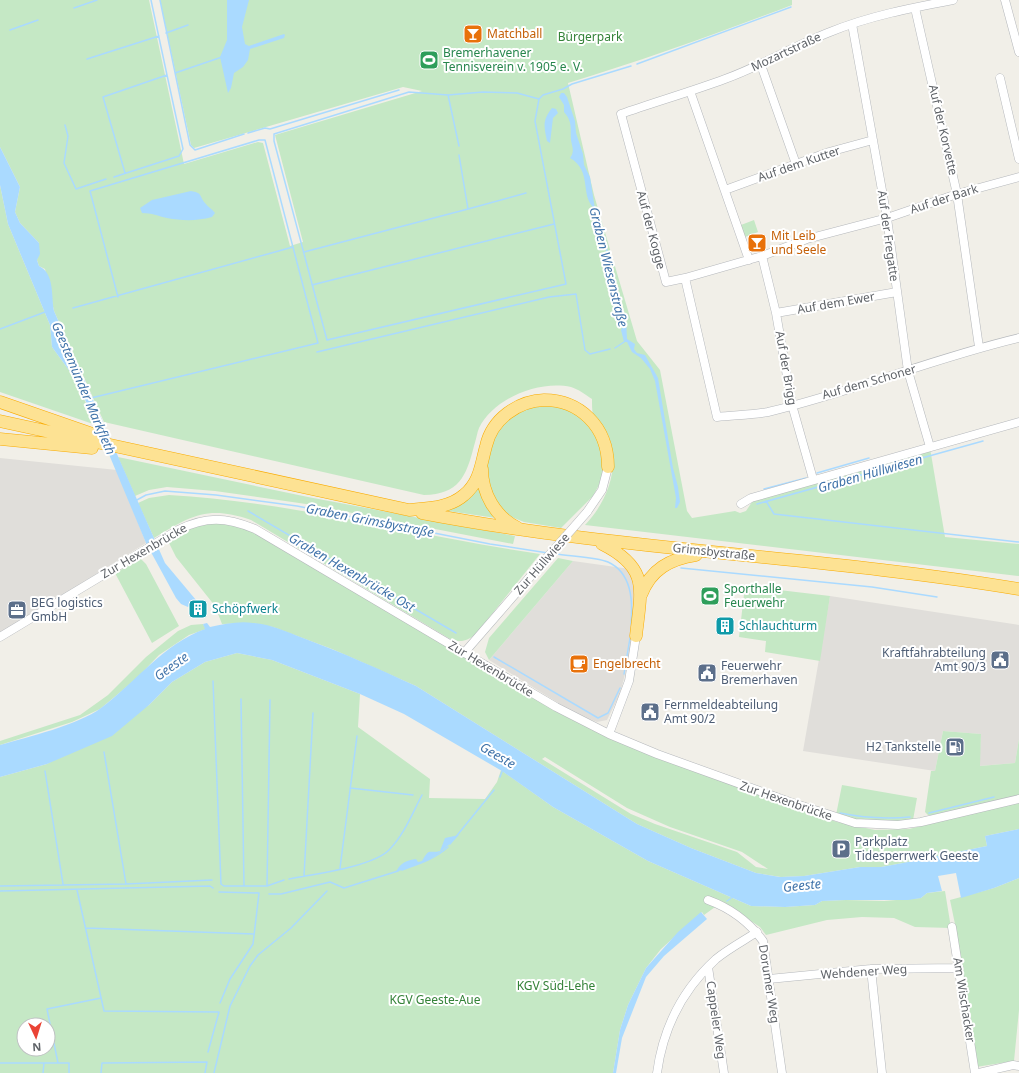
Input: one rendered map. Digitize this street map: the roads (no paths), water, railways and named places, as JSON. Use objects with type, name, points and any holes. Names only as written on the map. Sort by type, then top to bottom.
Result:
[{"type":"highway","points":[[409,510],[440,507],[457,501],[476,482],[482,465],[488,438],[501,419],[519,406],[533,402],[547,400],[569,405],[582,412],[593,422],[604,441],[608,468]]},
{"type":"highway","points":[[0,402],[97,442]]},
{"type":"highway","points":[[0,421],[97,442]]},
{"type":"highway","points":[[0,439],[97,442]]},
{"type":"highway","name":"Grimsbystraße","points":[[97,442],[409,510],[524,530],[593,540],[891,570],[1019,589]]},
{"type":"highway","points":[[482,465],[483,484],[492,505],[507,521],[524,530]]},
{"type":"highway","points":[[593,540],[617,551],[628,561],[636,573],[641,595]]},
{"type":"highway","points":[[636,636],[641,595],[647,581],[663,565],[686,557],[714,553]]},
{"type":"street","name":"Mozartstraße","points":[[621,114],[761,65],[828,32],[852,24],[953,0]]},
{"type":"street","points":[[1005,0],[1019,52]]},
{"type":"street","name":"Auf der Korvette","points":[[915,8],[957,194],[979,347]]},
{"type":"street","name":"Auf der Fregatte","points":[[852,24],[886,218],[908,371],[930,447]]},
{"type":"street","points":[[761,65],[796,164]]},
{"type":"street","points":[[1000,78],[1019,158]]},
{"type":"street","points":[[690,91],[749,260]]},
{"type":"street","name":"Auf der Kogge","points":[[621,114],[666,282],[685,278]]},
{"type":"street","name":"Auf dem Kutter","points":[[725,190],[796,164],[873,140]]},
{"type":"street","name":"Auf der Bark","points":[[685,278],[762,256],[807,239],[886,218],[957,194],[1019,177]]},
{"type":"street","name":"Auf der Brigg","points":[[762,256],[776,313],[792,405],[813,479]]},
{"type":"street","name":"Auf dem Schoner","points":[[685,278],[717,417],[767,412],[908,371],[979,347],[1019,338]]},
{"type":"street","name":"Auf dem Ewer","points":[[776,313],[897,292]]},
{"type":"street","points":[[741,504],[751,498],[813,479],[1019,422]]},
{"type":"street","name":"Zur Hüllwiese","points":[[464,653],[587,512],[602,490],[608,468]]},
{"type":"street","name":"Zur Hexenbrücke","points":[[0,637],[189,524],[202,520],[227,520],[241,523],[255,529],[556,707],[609,734],[657,754],[747,787],[839,819],[855,823],[898,825],[921,822],[1019,799]]},
{"type":"street","points":[[609,734],[629,681],[636,636]]},
{"type":"street","name":"Dorumer Weg","points":[[708,900],[722,905],[757,932],[763,941],[782,1073]]},
{"type":"street","name":"Am Wischacker","points":[[952,927],[975,1073]]},
{"type":"street","points":[[656,1073],[660,1050],[671,1017],[686,993],[717,958],[757,932]]},
{"type":"street","name":"Cappeler Weg","points":[[708,967],[724,1073]]},
{"type":"street","name":"Wehdener Weg","points":[[769,980],[871,969],[959,968]]},
{"type":"street","points":[[871,969],[882,1073]]},
{"type":"street","points":[[979,1073],[1016,1065]]},
{"type":"water","points":[[227,0],[249,0],[242,27],[245,44],[249,46],[284,34],[285,35],[284,38],[250,49],[248,60],[243,67],[234,73],[231,88],[228,93],[220,57],[227,40]]},
{"type":"water","points":[[561,93],[564,93],[567,97],[575,121],[576,133],[583,154],[584,165],[590,177],[595,209],[590,204],[584,176],[577,163],[570,158],[573,151],[570,126],[569,119],[564,112],[564,105],[559,97]]},
{"type":"water","points":[[552,108],[556,109],[558,113],[553,118],[550,143],[547,141],[545,120]]},
{"type":"water","name":"Geestemünder Markfleth","points":[[0,147],[20,187],[15,212],[20,223],[39,243],[40,254],[37,260],[39,266],[48,274],[50,280],[54,311],[165,563],[196,600],[188,607],[181,604],[176,598],[146,543],[93,416],[74,377],[52,347],[50,325],[8,224],[0,185]]},
{"type":"water","points":[[191,191],[199,194],[203,201],[215,213],[212,217],[195,220],[173,219],[142,213],[140,208],[152,200]]},
{"type":"water","points":[[613,279],[626,319],[627,339],[635,344],[634,349],[637,353],[645,355],[658,378],[673,468],[678,487],[680,502],[677,508],[675,508],[676,498],[655,381],[650,369],[641,358],[632,352],[627,342],[624,342],[621,330],[624,325],[622,318],[618,313],[618,304],[612,283]]},
{"type":"water","name":"Geeste","points":[[248,622],[272,627],[331,649],[416,686],[637,824],[691,848],[756,873],[780,877],[804,876],[860,867],[881,867],[987,846],[985,836],[1019,829],[1019,878],[994,888],[961,898],[956,873],[938,876],[942,891],[927,893],[921,898],[908,900],[822,901],[815,905],[785,907],[751,906],[648,861],[553,807],[502,771],[404,714],[360,694],[272,660],[237,653],[205,662],[172,682],[149,705],[112,736],[47,764],[0,777],[0,745],[52,730],[91,714],[114,698],[150,664],[176,644],[205,629],[203,624],[207,623],[210,627]]},
{"type":"water","points":[[459,835],[437,854],[415,865],[396,872],[402,864],[407,861],[416,859],[418,862],[422,861],[428,852],[440,851],[445,838]]},
{"type":"water","points":[[701,912],[707,919],[664,956],[646,977],[622,1038],[616,1073],[613,1073],[620,1030],[628,1005],[646,968],[678,932]]},
{"type":"waterway","points":[[74,8],[97,0]]},
{"type":"waterway","points":[[125,173],[103,97],[167,75],[151,0]]},
{"type":"waterway","points":[[160,0],[190,145],[195,150],[244,134]]},
{"type":"waterway","points":[[637,64],[791,7]]},
{"type":"waterway","points":[[10,30],[38,20]]},
{"type":"waterway","points":[[166,33],[188,25]]},
{"type":"waterway","points":[[87,59],[159,36]]},
{"type":"waterway","points":[[175,73],[222,57]]},
{"type":"waterway","points":[[539,99],[517,93],[483,92],[448,95],[409,92],[274,134],[274,141],[327,340],[566,284],[535,121],[539,99],[543,95],[563,89],[572,84],[631,66]]},
{"type":"waterway","points":[[114,177],[179,156],[183,149],[167,75]]},
{"type":"waterway","points":[[248,133],[265,128],[270,129],[399,90]]},
{"type":"waterway","points":[[448,95],[459,146]]},
{"type":"waterway","points":[[65,125],[68,136],[64,163],[76,189],[106,179]]},
{"type":"waterway","name":"Geestemünder Markfleth","points":[[91,398],[318,343],[265,140],[259,140],[90,191],[118,297]]},
{"type":"waterway","points":[[459,155],[468,209],[526,193]]},
{"type":"waterway","name":"Graben Wiesenstraße","points":[[595,207],[615,281]]},
{"type":"waterway","points":[[304,252],[468,209]]},
{"type":"waterway","points":[[312,285],[554,224]]},
{"type":"waterway","points":[[73,308],[293,247]]},
{"type":"waterway","points":[[317,352],[549,297],[576,294],[585,350],[590,354],[610,349]]},
{"type":"waterway","points":[[0,329],[45,312]]},
{"type":"waterway","points":[[615,348],[624,342]]},
{"type":"waterway","name":"Graben Hüllwiesen","points":[[757,504],[983,441]]},
{"type":"waterway","points":[[817,473],[869,458]]},
{"type":"waterway","points":[[764,489],[806,478]]},
{"type":"waterway","name":"Graben Grimsbystraße","points":[[135,501],[146,495],[165,491],[216,495],[297,506],[490,544],[548,553]]},
{"type":"waterway","points":[[766,501],[774,514],[1019,542]]},
{"type":"waterway","name":"Graben Hexenbrücke Ost","points":[[248,511],[456,633]]},
{"type":"waterway","points":[[556,554],[603,560],[616,567],[622,573],[629,588],[632,606],[631,624]]},
{"type":"waterway","name":"Graben Grimsbystraße","points":[[681,568],[872,587],[937,597]]},
{"type":"waterway","points":[[624,674],[630,638]]},
{"type":"waterway","points":[[494,657],[598,718],[608,713],[620,688]]},
{"type":"waterway","points":[[213,681],[221,884],[224,886],[267,886],[284,880]]},
{"type":"waterway","points":[[241,699],[244,886]]},
{"type":"waterway","points":[[267,886],[270,700]]},
{"type":"waterway","points":[[304,876],[313,713]]},
{"type":"waterway","points":[[340,868],[357,736]]},
{"type":"waterway","points":[[104,752],[126,884]]},
{"type":"waterway","name":"Geeste","points":[[500,777],[503,769]]},
{"type":"waterway","points":[[45,771],[63,884]]},
{"type":"waterway","points":[[350,788],[413,795]]},
{"type":"waterway","points":[[450,844],[494,790]]},
{"type":"waterway","points":[[289,879],[342,869],[370,861],[381,856],[389,850],[399,838],[422,795]]},
{"type":"waterway","points":[[929,813],[994,797]]},
{"type":"waterway","points":[[840,813],[875,818],[910,817]]},
{"type":"waterway","points":[[402,870],[432,858],[448,847]]},
{"type":"waterway","points":[[269,894],[281,894],[330,882],[344,888],[398,871]]},
{"type":"waterway","points":[[0,886],[126,884],[212,880]]},
{"type":"waterway","points":[[0,891],[210,886],[213,888]]},
{"type":"waterway","points":[[77,890],[104,1011],[219,1012],[208,1052]]},
{"type":"waterway","points":[[214,1073],[230,1006],[250,966],[258,955],[291,928],[327,891]]},
{"type":"waterway","points":[[219,892],[259,893],[253,944],[230,979],[220,1003]]},
{"type":"waterway","points":[[727,901],[734,896]]},
{"type":"waterway","points":[[86,928],[254,934]]},
{"type":"waterway","points":[[58,1063],[47,1009],[101,998]]},
{"type":"waterway","points":[[101,1073],[102,1063],[207,1062],[205,1073]]},
{"type":"waterway","points":[[0,1063],[69,1063],[69,1073]]},
{"type":"waterway","points":[[43,1073],[44,1063]]},
{"type":"place","name":"Matchball","points":[[473,34]]},
{"type":"place","name":"Bremerhavener Tennisverein v. 1905 e. V.","points":[[429,60]]},
{"type":"place","name":"Mit Leib und Seele","points":[[757,243]]},
{"type":"place","name":"Sporthalle Feuerwehr","points":[[710,596]]},
{"type":"place","name":"Schöpfwerk","points":[[198,609]]},
{"type":"place","name":"BEG logistics GmbH","points":[[17,610]]},
{"type":"place","name":"Schlauchturm","points":[[725,626]]},
{"type":"place","name":"Kraftfahrabteilung Amt 90/3","points":[[1000,660]]},
{"type":"place","name":"Engelbrecht","points":[[579,664]]},
{"type":"place","name":"Feuerwehr Bremerhaven","points":[[707,673]]},
{"type":"place","name":"Fernmeldeabteilung Amt 90/2","points":[[650,712]]},
{"type":"place","name":"H2 Tankstelle","points":[[955,747]]},
{"type":"place","name":"Parkplatz Tidesperrwerk Geeste","points":[[841,849]]},
{"type":"park label","name":"Bürgerpark","points":[[590,37]]},
{"type":"park label","name":"KGV Süd-Lehe","points":[[556,986]]},
{"type":"park label","name":"KGV Geeste-Aue","points":[[435,1000]]}]
